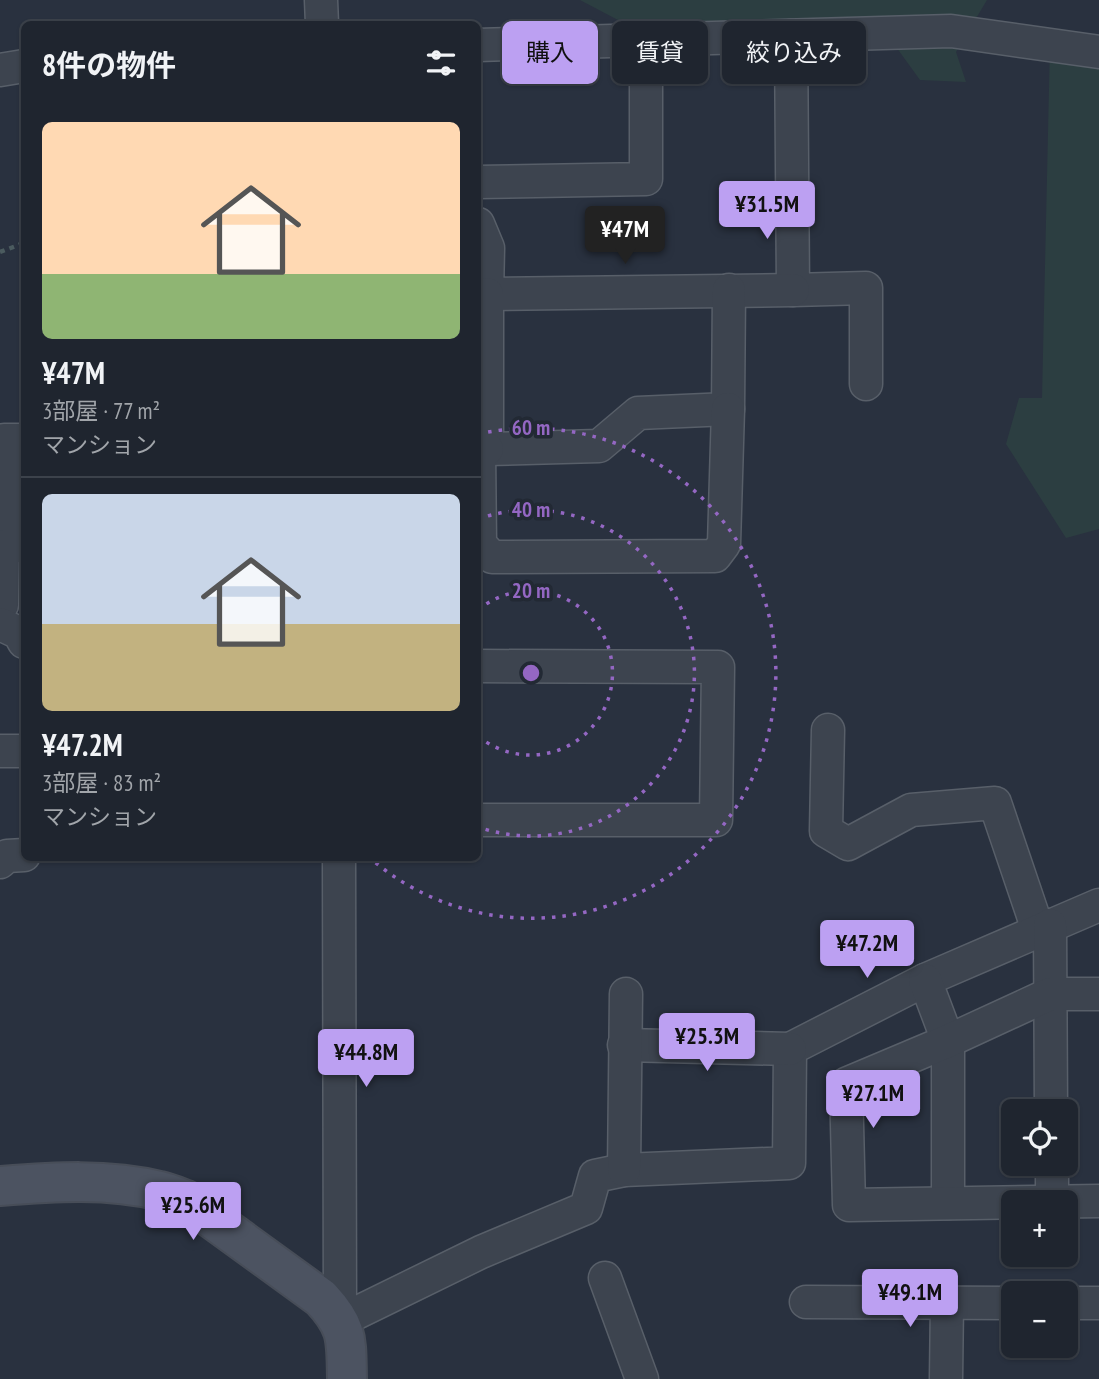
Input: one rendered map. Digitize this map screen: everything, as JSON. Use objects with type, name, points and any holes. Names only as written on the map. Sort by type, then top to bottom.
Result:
[{"type":"street","points":[[321,0],[321,21]]},
{"type":"street","points":[[866,34],[951,31],[1099,52]]},
{"type":"street","points":[[481,45],[612,41]]},
{"type":"street","points":[[0,70],[21,66]]},
{"type":"street","points":[[481,182],[646,179],[646,84]]},
{"type":"street","points":[[791,84],[793,290]]},
{"type":"street","points":[[481,231],[488,248],[481,449],[599,446],[638,413],[728,410]]},
{"type":"street","points":[[487,294],[866,288],[866,384]]},
{"type":"street","points":[[481,545],[492,557],[715,556],[724,544],[729,290]]},
{"type":"street","points":[[0,608],[14,546],[4,440],[21,440]]},
{"type":"street","points":[[0,624],[21,637]]},
{"type":"street","points":[[481,666],[718,667],[716,820],[481,820]]},
{"type":"street","points":[[828,730],[826,831],[848,844],[911,810],[995,803],[1044,927],[1050,994],[1051,1099]]},
{"type":"street","points":[[0,751],[21,751]]},
{"type":"street","points":[[0,862],[7,856],[21,855]]},
{"type":"street","points":[[339,861],[340,1321]]},
{"type":"street","points":[[624,1045],[790,1049],[925,980],[1099,905]]},
{"type":"street","points":[[925,980],[948,1041],[948,1202]]},
{"type":"street","points":[[624,1170],[626,994]]},
{"type":"street","points":[[1001,1201],[849,1205],[846,1084],[1050,994],[1099,994]]},
{"type":"street","points":[[340,1321],[481,1252],[586,1208],[594,1176],[624,1170],[789,1163],[790,1049]]},
{"type":"street","points":[[0,1186],[82,1182],[136,1186],[162,1191],[186,1200],[321,1298],[340,1321],[345,1334],[347,1379]]},
{"type":"street","points":[[1078,1201],[1099,1201]]},
{"type":"street","points":[[606,1278],[642,1379]]},
{"type":"street","points":[[806,1302],[1001,1303]]},
{"type":"street","points":[[946,1379],[947,1303]]},
{"type":"street","points":[[1078,1303],[1099,1303]]},
{"type":"path","points":[[0,252],[21,244]]},
{"type":"shaded area","points":[[580,0],[987,0],[956,52],[966,82],[920,80],[886,33],[866,34],[866,21],[722,21],[722,38],[708,38],[708,21],[620,21]]},
{"type":"shaded area","points":[[1050,44],[1099,52],[1099,529],[1066,538],[1006,444],[1019,398],[1042,398]]}]
